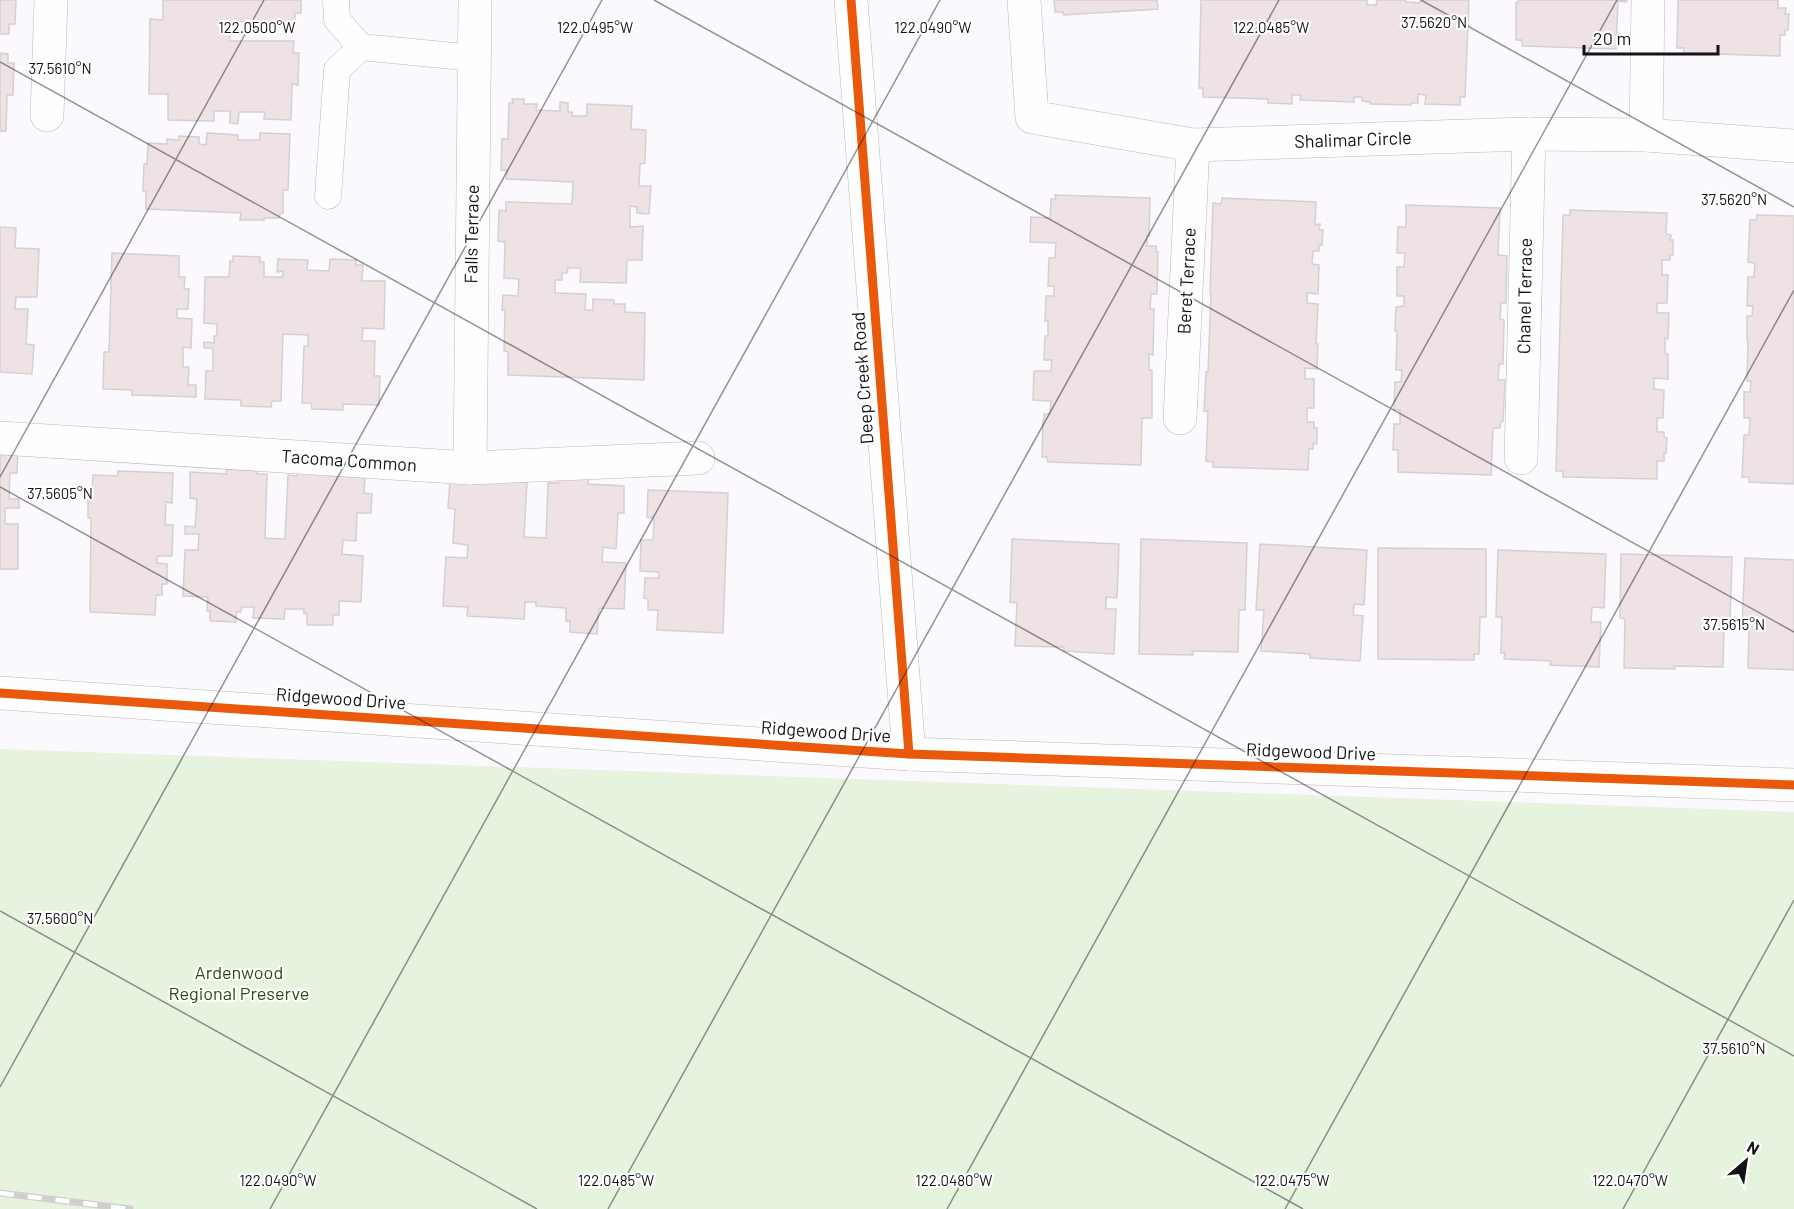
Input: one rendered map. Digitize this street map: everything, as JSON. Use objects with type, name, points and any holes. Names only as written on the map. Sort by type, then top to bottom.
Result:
[{"type":"street","points":[[47,116],[51,0]]},
{"type":"street","name":"Falls Terrace","points":[[470,468],[475,0]]},
{"type":"street","name":"Deep Creek Road","points":[[851,0],[909,754]]},
{"type":"street","name":"Shalimar Circle","points":[[1024,0],[1032,117],[1193,145],[1529,134],[1647,135],[1794,146]]},
{"type":"street","points":[[1647,135],[1648,0]]},
{"type":"street","name":"Chanel Terrace","points":[[1521,459],[1529,134]]},
{"type":"street","name":"Beret Terrace","points":[[1180,418],[1193,145]]},
{"type":"street","name":"Tacoma Common","points":[[0,438],[470,468],[698,458]]},
{"type":"street","name":"Ridgewood Drive","points":[[0,693],[909,754],[1794,785]]},
{"type":"lane","points":[[336,0],[337,20],[361,47],[474,58]]},
{"type":"lane","points":[[328,196],[337,70],[361,47]]},
{"type":"green space","name":"Ardenwood Regional Preserve","points":[[0,749],[1794,812],[1794,1209],[0,1209]]},
{"type":"building","points":[[0,0],[16,0],[15,24],[9,24],[9,34],[0,34]]},
{"type":"building","points":[[163,0],[301,0],[301,13],[295,13],[295,22],[230,21],[230,41],[294,41],[293,53],[299,53],[298,85],[292,84],[291,120],[264,119],[265,112],[239,112],[238,124],[230,123],[230,111],[214,111],[214,121],[168,120],[168,94],[149,94],[150,19],[163,20]]},
{"type":"building","points":[[1054,0],[1157,0],[1158,9],[1064,15],[1063,12],[1055,12]]},
{"type":"building","points":[[1201,0],[1367,0],[1367,5],[1376,5],[1377,0],[1406,0],[1406,2],[1420,3],[1420,0],[1469,0],[1465,97],[1460,97],[1460,105],[1425,104],[1426,95],[1418,94],[1418,103],[1411,103],[1411,105],[1370,104],[1370,102],[1362,101],[1362,97],[1354,97],[1354,102],[1300,100],[1301,95],[1292,95],[1292,104],[1268,103],[1268,99],[1203,97],[1203,88],[1199,88]]},
{"type":"building","points":[[1518,0],[1627,0],[1626,2],[1618,1],[1616,49],[1522,46],[1522,40],[1516,40],[1516,3]]},
{"type":"building","points":[[1678,0],[1778,0],[1778,8],[1786,8],[1785,14],[1789,14],[1788,30],[1785,30],[1785,35],[1780,35],[1780,56],[1684,53],[1684,48],[1677,48]]},
{"type":"building","points":[[0,53],[8,54],[8,63],[14,63],[13,95],[7,95],[6,131],[0,131]]},
{"type":"building","points":[[512,99],[524,99],[524,104],[537,104],[536,110],[560,111],[560,102],[568,103],[568,112],[572,112],[572,116],[587,116],[587,104],[632,106],[631,129],[646,130],[645,163],[640,164],[639,186],[651,186],[649,214],[637,213],[637,207],[630,206],[630,227],[643,226],[642,260],[627,260],[626,283],[580,282],[581,268],[568,268],[567,273],[562,273],[562,280],[555,280],[555,293],[586,294],[585,310],[593,310],[593,299],[614,300],[614,304],[625,304],[625,312],[645,313],[644,380],[508,375],[508,352],[504,351],[503,295],[518,296],[519,279],[504,278],[505,242],[498,241],[499,210],[506,211],[506,202],[572,204],[573,182],[506,179],[507,170],[501,170],[502,139],[508,139],[509,103],[513,103]]},
{"type":"building","points":[[207,133],[238,135],[238,140],[260,140],[260,133],[290,134],[288,190],[283,190],[283,213],[279,218],[240,220],[241,213],[146,209],[146,191],[143,191],[144,164],[147,164],[148,143],[167,144],[167,139],[179,140],[179,136],[199,137],[199,144],[206,145]]},
{"type":"building","points":[[1055,195],[1150,198],[1147,246],[1156,246],[1156,252],[1158,252],[1157,294],[1151,294],[1150,309],[1154,309],[1153,355],[1149,354],[1149,370],[1152,370],[1152,418],[1142,418],[1141,465],[1048,462],[1047,457],[1042,457],[1043,420],[1044,414],[1050,414],[1051,401],[1033,400],[1034,371],[1051,371],[1052,360],[1044,360],[1045,336],[1048,336],[1048,321],[1045,321],[1046,296],[1054,296],[1054,286],[1048,286],[1049,258],[1055,258],[1056,243],[1030,242],[1031,217],[1050,218],[1051,199],[1056,199]]},
{"type":"building","points":[[1222,198],[1316,202],[1315,225],[1320,224],[1319,230],[1323,230],[1322,245],[1319,245],[1319,251],[1313,251],[1312,264],[1319,265],[1318,294],[1307,293],[1307,303],[1318,304],[1317,369],[1305,368],[1305,379],[1314,379],[1314,408],[1307,408],[1307,422],[1314,422],[1314,428],[1317,428],[1317,444],[1313,443],[1313,449],[1309,449],[1308,470],[1213,467],[1213,462],[1206,461],[1208,411],[1204,411],[1206,372],[1208,372],[1213,203],[1221,204]]},
{"type":"building","points":[[1406,205],[1500,208],[1498,255],[1507,256],[1506,303],[1501,303],[1500,319],[1504,320],[1503,364],[1499,364],[1498,380],[1505,380],[1503,421],[1500,428],[1493,428],[1491,475],[1398,472],[1398,450],[1393,450],[1394,424],[1400,424],[1400,410],[1394,410],[1395,382],[1401,382],[1402,370],[1396,370],[1397,331],[1395,331],[1396,307],[1404,306],[1404,296],[1397,296],[1397,267],[1404,267],[1405,253],[1397,253],[1398,227],[1406,227]]},
{"type":"building","points":[[1570,210],[1667,213],[1666,234],[1671,235],[1670,240],[1673,240],[1673,255],[1670,255],[1670,260],[1662,260],[1662,275],[1668,275],[1667,303],[1657,303],[1657,313],[1669,313],[1668,339],[1665,338],[1665,354],[1668,354],[1668,379],[1654,378],[1654,389],[1664,390],[1663,418],[1657,418],[1657,432],[1664,432],[1664,437],[1667,438],[1664,461],[1657,461],[1657,479],[1563,477],[1563,471],[1556,471],[1563,215],[1570,215]]},
{"type":"building","points":[[1757,215],[1794,216],[1794,484],[1749,482],[1749,477],[1742,477],[1744,435],[1749,435],[1750,418],[1744,418],[1744,392],[1750,392],[1751,381],[1747,381],[1747,316],[1752,316],[1753,306],[1747,306],[1748,277],[1754,277],[1755,263],[1748,262],[1750,220],[1757,220]]},
{"type":"building","points":[[0,227],[16,228],[15,248],[39,249],[37,297],[16,297],[15,309],[28,309],[26,344],[34,345],[32,374],[0,372]]},
{"type":"building","points":[[112,253],[179,256],[179,277],[185,277],[184,289],[189,289],[188,309],[177,309],[177,318],[192,319],[191,348],[183,347],[183,367],[189,367],[188,385],[196,385],[196,397],[132,395],[132,390],[103,389],[104,352],[109,352]]},
{"type":"building","points":[[233,256],[260,257],[260,262],[264,262],[264,277],[283,277],[283,271],[277,272],[278,259],[308,260],[307,270],[329,271],[330,259],[356,260],[356,265],[363,265],[362,281],[385,281],[384,329],[363,328],[362,341],[375,341],[374,376],[380,376],[379,405],[343,404],[343,410],[312,409],[311,403],[302,403],[304,346],[308,346],[308,335],[283,334],[281,401],[272,401],[271,407],[241,406],[241,400],[205,399],[206,371],[213,371],[213,348],[204,348],[204,342],[214,343],[214,336],[217,336],[217,324],[204,323],[205,277],[229,277],[230,261],[233,262]]},
{"type":"building","points":[[0,445],[18,446],[17,473],[10,473],[9,499],[19,499],[19,508],[5,508],[5,524],[18,524],[18,569],[0,569]]},
{"type":"building","points":[[227,467],[257,468],[257,474],[267,474],[265,538],[285,539],[288,475],[297,476],[297,470],[329,471],[328,476],[365,477],[364,493],[372,494],[371,513],[357,513],[356,541],[343,540],[342,554],[363,556],[361,602],[339,601],[339,615],[333,615],[333,625],[307,625],[307,613],[304,614],[304,609],[285,609],[284,619],[253,618],[254,607],[242,607],[241,612],[236,612],[236,622],[210,621],[210,611],[207,611],[208,597],[183,596],[185,550],[198,550],[199,534],[185,534],[185,526],[195,527],[197,499],[190,498],[190,472],[226,474]]},
{"type":"building","points":[[118,471],[173,473],[172,503],[166,502],[165,525],[173,525],[172,556],[157,556],[157,563],[167,564],[167,584],[162,584],[162,595],[156,595],[155,615],[90,612],[91,518],[88,518],[88,493],[92,493],[93,475],[118,476]]},
{"type":"building","points":[[558,477],[589,478],[588,484],[624,486],[624,513],[618,513],[616,549],[603,547],[602,562],[626,563],[624,609],[599,608],[597,634],[570,632],[570,621],[566,621],[566,608],[536,606],[536,602],[525,602],[524,619],[467,616],[468,607],[443,606],[446,557],[467,558],[468,545],[453,543],[455,509],[448,508],[450,480],[527,482],[524,537],[546,538],[548,483],[558,483]]},
{"type":"building","points":[[648,490],[728,493],[723,633],[657,630],[658,610],[648,610],[648,599],[644,598],[645,578],[659,578],[659,572],[640,571],[641,540],[653,540],[654,518],[647,517]]},
{"type":"building","points":[[1012,539],[1119,544],[1117,598],[1106,597],[1106,609],[1116,609],[1114,654],[1064,651],[1064,647],[1015,646],[1017,603],[1010,602]]},
{"type":"building","points":[[1141,539],[1247,543],[1245,610],[1239,610],[1238,652],[1192,651],[1193,655],[1139,654]]},
{"type":"building","points":[[1260,544],[1367,550],[1364,605],[1354,604],[1353,615],[1363,616],[1360,661],[1310,658],[1310,654],[1261,651],[1264,610],[1256,610]]},
{"type":"building","points":[[1378,548],[1486,549],[1486,617],[1480,617],[1479,654],[1474,654],[1474,660],[1378,659]]},
{"type":"building","points":[[1498,550],[1606,554],[1604,608],[1592,607],[1591,622],[1601,622],[1599,667],[1550,665],[1551,661],[1504,659],[1505,653],[1501,653],[1502,617],[1496,617]]},
{"type":"building","points":[[1621,554],[1732,557],[1730,623],[1724,624],[1723,667],[1624,668],[1625,619],[1620,618]]},
{"type":"building","points":[[1745,558],[1794,560],[1794,670],[1748,668],[1749,625],[1742,625]]},
{"type":"railway","points":[[0,1193],[130,1209]]},
{"type":"cycle path","points":[[851,0],[909,754]]},
{"type":"cycle path","points":[[0,693],[909,754],[1794,785]]}]
